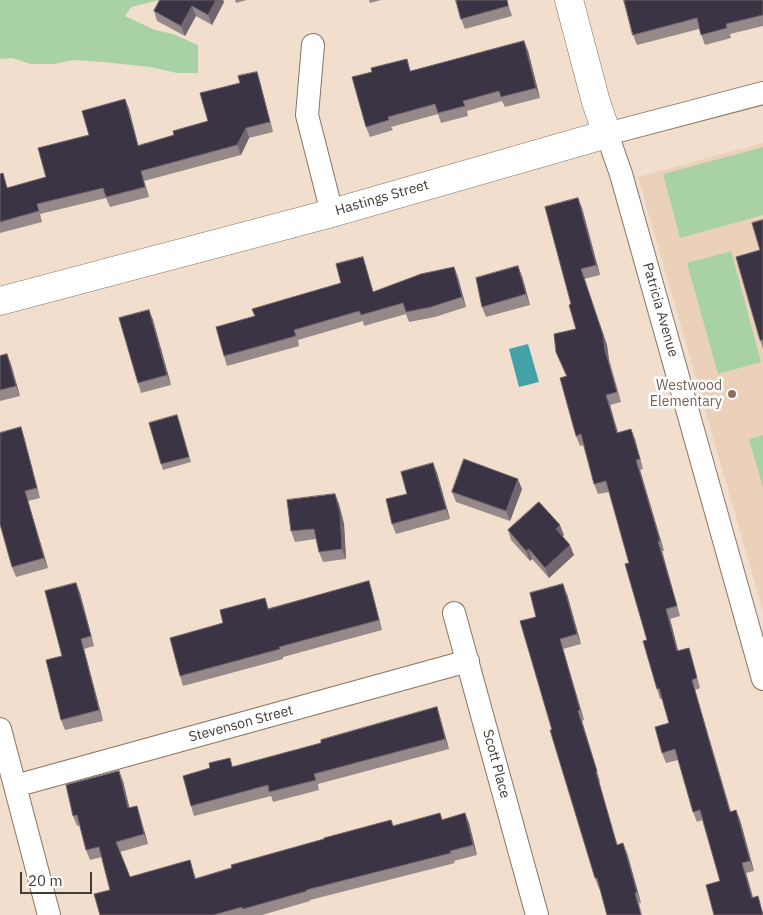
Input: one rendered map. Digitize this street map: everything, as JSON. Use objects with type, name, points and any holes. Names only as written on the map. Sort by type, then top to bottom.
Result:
[{"type":"street","name":"Patricia Avenue","points":[[569,0],[596,102],[621,174],[763,679]]},
{"type":"street","points":[[313,45],[307,114],[332,212]]},
{"type":"street","name":"Hastings Street","points":[[0,301],[332,212],[763,92]]},
{"type":"street","name":"Scott Place","points":[[454,613],[468,661],[531,914]]},
{"type":"street","name":"Stevenson Street","points":[[15,786],[468,661]]},
{"type":"street","points":[[0,729],[49,915]]},
{"type":"shaded area","name":"Westwood Elementary","points":[[763,143],[763,611],[638,177]]},
{"type":"green space","points":[[0,0],[160,0],[131,7],[125,16],[155,30],[173,34],[198,45],[198,73],[177,73],[150,67],[103,62],[73,60],[54,64],[31,64],[12,58],[0,59]]},
{"type":"green space","points":[[763,147],[763,215],[680,238],[663,174]]},
{"type":"green space","points":[[731,251],[761,362],[718,374],[687,263]]},
{"type":"green space","points":[[763,435],[763,488],[749,439]]},
{"type":"water","points":[[528,344],[539,382],[519,387],[509,349]]},
{"type":"building","points":[[160,0],[216,0],[208,15],[192,6],[181,26],[154,11]]},
{"type":"building","points":[[456,0],[507,0],[508,6],[461,19]]},
{"type":"building","points":[[624,0],[763,0],[763,15],[726,24],[727,28],[701,35],[697,18],[633,35]]},
{"type":"building","points":[[524,41],[536,88],[501,97],[499,91],[463,101],[465,106],[438,113],[435,104],[388,117],[389,120],[366,127],[352,77],[372,72],[371,68],[407,59],[410,71]]},
{"type":"building","points":[[257,72],[270,122],[246,128],[237,145],[141,171],[145,187],[106,197],[103,188],[37,204],[39,211],[0,222],[0,174],[3,173],[7,188],[46,177],[38,148],[89,135],[82,111],[125,99],[138,146],[174,135],[173,131],[208,121],[200,93],[240,83],[238,76]]},
{"type":"building","points":[[578,198],[596,265],[581,269],[603,335],[605,350],[617,392],[606,395],[617,433],[631,429],[640,459],[636,460],[677,606],[666,609],[677,651],[689,648],[697,678],[692,680],[709,740],[730,812],[736,810],[750,861],[742,863],[752,898],[758,896],[763,915],[714,915],[706,885],[720,881],[700,810],[693,812],[675,749],[662,753],[655,727],[669,723],[643,641],[647,640],[625,564],[629,563],[606,481],[594,484],[581,434],[576,436],[560,378],[567,376],[556,352],[554,334],[576,329],[545,207]]},
{"type":"building","points":[[763,220],[763,340],[760,340],[736,257],[760,250],[752,223]]},
{"type":"building","points":[[363,257],[373,292],[421,274],[454,267],[462,297],[431,307],[406,312],[403,303],[361,315],[359,311],[294,330],[296,336],[224,356],[216,327],[255,316],[252,309],[341,283],[336,264]]},
{"type":"building","points":[[518,266],[526,294],[482,307],[476,278]]},
{"type":"building","points":[[149,310],[167,375],[138,383],[119,318]]},
{"type":"building","points":[[7,354],[16,386],[0,390],[0,356]]},
{"type":"building","points":[[177,415],[189,457],[161,464],[149,423]]},
{"type":"building","points":[[21,427],[37,488],[25,491],[44,558],[12,567],[0,524],[0,433]]},
{"type":"building","points":[[464,459],[518,479],[506,511],[452,492]]},
{"type":"building","points":[[433,463],[446,509],[392,524],[386,499],[407,494],[401,472]]},
{"type":"building","points":[[335,494],[340,513],[342,549],[319,552],[314,529],[291,531],[287,500]]},
{"type":"building","points":[[539,502],[560,525],[556,529],[570,545],[545,568],[529,549],[526,551],[508,530]]},
{"type":"building","points":[[369,581],[379,620],[180,676],[170,638],[223,623],[220,610],[265,598],[268,609]]},
{"type":"building","points":[[76,583],[91,636],[81,639],[99,710],[61,720],[46,660],[62,656],[45,591]]},
{"type":"building","points":[[563,584],[577,634],[560,639],[580,710],[578,711],[617,845],[623,843],[637,892],[635,893],[641,915],[607,915],[550,730],[552,730],[520,621],[536,617],[530,593]]},
{"type":"building","points":[[437,707],[445,739],[314,774],[316,780],[269,792],[268,785],[191,806],[183,776],[210,768],[209,763],[230,758],[232,767],[321,743],[321,740]]},
{"type":"building","points":[[119,771],[128,808],[137,806],[144,834],[116,842],[130,877],[190,860],[195,879],[232,868],[231,865],[324,838],[391,820],[393,826],[440,813],[442,820],[465,813],[473,845],[450,851],[451,853],[306,890],[243,909],[242,907],[213,915],[100,915],[94,894],[110,890],[99,847],[86,850],[77,815],[73,816],[66,785]]},
{"type":"place","name":"Westwood Elementary","points":[[732,394]]}]
